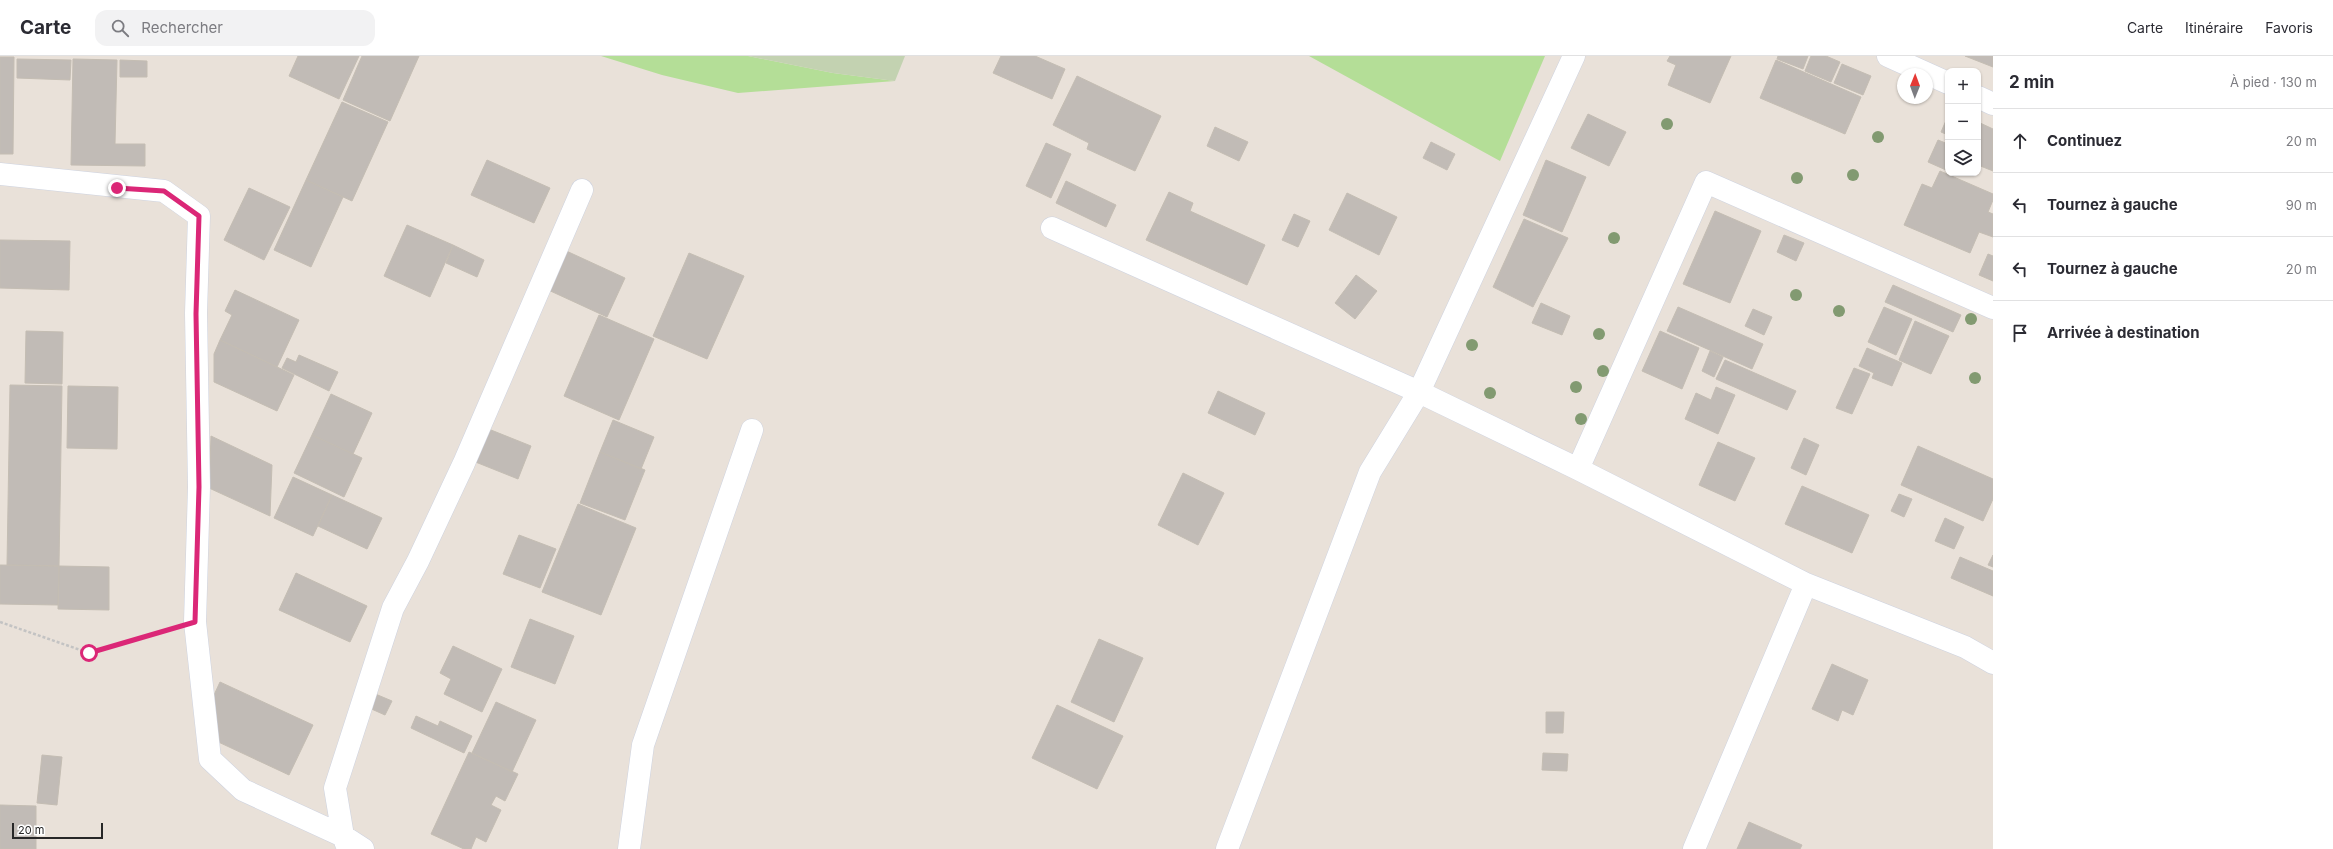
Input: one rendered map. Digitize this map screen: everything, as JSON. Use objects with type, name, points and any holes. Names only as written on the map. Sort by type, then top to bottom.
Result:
[{"type":"street","points":[[1227,849],[1370,472],[1419,392],[1574,56]]},
{"type":"street","points":[[1888,56],[1945,82]]},
{"type":"street","points":[[1981,98],[1993,104]]},
{"type":"street","points":[[0,174],[164,191],[199,216],[196,314],[199,487],[195,622],[210,759],[243,790],[346,842],[363,849]]},
{"type":"street","points":[[1578,469],[1706,182],[1993,308]]},
{"type":"street","points":[[346,842],[335,788],[393,608],[418,561],[464,463],[582,190]]},
{"type":"street","points":[[1052,228],[1419,392],[1578,469],[1806,584],[1965,647],[1993,663]]},
{"type":"street","points":[[629,849],[643,745],[752,430]]},
{"type":"street","points":[[1694,849],[1806,584]]},
{"type":"path","points":[[0,622],[89,653],[195,622]]},
{"type":"green space","points":[[601,56],[748,56],[833,73],[895,81],[738,93],[662,75]]},
{"type":"green space","points":[[748,56],[905,56],[895,81],[833,73]]},
{"type":"green space","points":[[1309,56],[1545,56],[1500,161]]},
{"type":"building","points":[[298,56],[359,56],[339,99],[289,76]]},
{"type":"building","points":[[362,56],[419,56],[390,121],[343,100]]},
{"type":"building","points":[[1001,56],[1035,56],[1065,69],[1052,99],[993,73]]},
{"type":"building","points":[[1670,56],[1731,56],[1710,103],[1668,85],[1676,65],[1667,61]]},
{"type":"building","points":[[1778,56],[1808,56],[1803,69],[1777,59]]},
{"type":"building","points":[[1811,56],[1826,56],[1840,62],[1831,82],[1805,71]]},
{"type":"building","points":[[1965,56],[1993,56],[1993,67]]},
{"type":"building","points":[[0,57],[14,57],[13,154],[0,154]]},
{"type":"building","points":[[17,59],[71,60],[70,80],[17,78]]},
{"type":"building","points":[[73,59],[117,60],[115,144],[145,144],[145,166],[71,165]]},
{"type":"building","points":[[120,60],[147,61],[147,77],[120,77]]},
{"type":"building","points":[[1776,60],[1861,97],[1845,134],[1760,98]]},
{"type":"building","points":[[1842,64],[1871,76],[1863,95],[1834,83]]},
{"type":"building","points":[[1077,76],[1161,116],[1135,171],[1087,149],[1089,143],[1053,125]]},
{"type":"building","points":[[342,102],[388,122],[352,201],[306,180]]},
{"type":"building","points":[[1588,114],[1626,132],[1609,166],[1571,148]]},
{"type":"building","points":[[1945,123],[1945,134],[1941,132]]},
{"type":"building","points":[[1981,123],[1993,129],[1993,171],[1981,166]]},
{"type":"building","points":[[1215,127],[1248,142],[1239,161],[1207,146]]},
{"type":"building","points":[[1938,140],[1945,143],[1945,170],[1928,162]]},
{"type":"building","points":[[1431,142],[1455,154],[1447,170],[1423,158]]},
{"type":"building","points":[[1046,143],[1071,154],[1051,198],[1026,186]]},
{"type":"building","points":[[487,160],[550,188],[534,223],[471,195]]},
{"type":"building","points":[[1546,160],[1586,177],[1562,232],[1523,215]]},
{"type":"building","points":[[1940,171],[1945,173],[1945,176],[1952,176],[1993,194],[1993,200],[1988,212],[1993,214],[1993,237],[1979,232],[1970,253],[1904,225],[1922,184],[1932,188]]},
{"type":"building","points":[[306,180],[343,197],[311,267],[274,250]]},
{"type":"building","points":[[1066,181],[1116,205],[1106,227],[1056,203]]},
{"type":"building","points":[[249,188],[290,207],[264,260],[224,240]]},
{"type":"building","points":[[1169,192],[1193,203],[1190,211],[1265,245],[1247,285],[1146,240]]},
{"type":"building","points":[[1347,193],[1397,217],[1379,255],[1329,230]]},
{"type":"building","points":[[1715,211],[1761,231],[1730,303],[1683,284]]},
{"type":"building","points":[[1294,214],[1310,221],[1298,247],[1282,240]]},
{"type":"building","points":[[1524,219],[1568,238],[1533,307],[1493,287]]},
{"type":"building","points":[[407,225],[453,245],[430,297],[384,276]]},
{"type":"building","points":[[1784,235],[1804,243],[1796,261],[1777,252]]},
{"type":"building","points":[[0,240],[70,241],[69,290],[0,288]]},
{"type":"building","points":[[453,245],[484,260],[477,277],[446,263]]},
{"type":"building","points":[[562,249],[625,278],[607,317],[544,288]]},
{"type":"building","points":[[689,253],[744,276],[707,359],[653,336]]},
{"type":"building","points":[[1988,254],[1993,256],[1993,281],[1979,275]]},
{"type":"building","points":[[1356,275],[1377,291],[1355,319],[1335,303]]},
{"type":"building","points":[[1893,285],[1961,315],[1953,332],[1885,302]]},
{"type":"building","points":[[235,290],[299,320],[277,367],[220,340],[232,315],[225,311]]},
{"type":"building","points":[[1541,303],[1570,316],[1562,335],[1532,323]]},
{"type":"building","points":[[1678,307],[1763,344],[1752,369],[1667,331]]},
{"type":"building","points":[[1884,307],[1912,319],[1896,355],[1868,342]]},
{"type":"building","points":[[1753,309],[1772,317],[1764,335],[1745,326]]},
{"type":"building","points":[[599,315],[654,339],[619,420],[564,396]]},
{"type":"building","points":[[1915,321],[1949,336],[1931,374],[1899,360]]},
{"type":"building","points":[[26,331],[63,332],[62,384],[25,383]]},
{"type":"building","points":[[1660,331],[1699,348],[1682,389],[1642,371]]},
{"type":"building","points":[[220,340],[294,375],[277,411],[214,382],[214,354]]},
{"type":"building","points":[[1867,348],[1902,363],[1892,386],[1872,378],[1874,373],[1859,366]]},
{"type":"building","points":[[1710,351],[1723,357],[1714,377],[1702,371]]},
{"type":"building","points":[[299,355],[338,372],[329,391],[282,368],[287,358],[296,362]]},
{"type":"building","points":[[1725,360],[1796,391],[1787,410],[1716,379]]},
{"type":"building","points":[[1854,368],[1870,374],[1852,414],[1836,408]]},
{"type":"building","points":[[10,385],[62,386],[59,566],[7,565]]},
{"type":"building","points":[[68,386],[118,387],[117,449],[67,448]]},
{"type":"building","points":[[1716,387],[1735,395],[1718,434],[1685,419],[1696,393],[1711,400]]},
{"type":"building","points":[[1218,391],[1265,413],[1255,435],[1208,413]]},
{"type":"building","points":[[331,394],[372,413],[353,454],[312,435]]},
{"type":"building","points":[[613,420],[654,437],[641,469],[600,452]]},
{"type":"building","points":[[486,428],[531,446],[518,479],[473,461]]},
{"type":"building","points":[[312,435],[362,458],[344,497],[294,473]]},
{"type":"building","points":[[211,436],[272,465],[270,516],[209,488]]},
{"type":"building","points":[[1804,438],[1819,445],[1806,475],[1791,468]]},
{"type":"building","points":[[1718,442],[1755,458],[1735,501],[1699,485]]},
{"type":"building","points":[[1918,446],[1993,479],[1993,499],[1983,521],[1901,485]]},
{"type":"building","points":[[600,452],[645,470],[625,520],[580,503]]},
{"type":"building","points":[[1183,473],[1224,493],[1198,545],[1158,525]]},
{"type":"building","points":[[293,477],[332,495],[313,536],[274,518]]},
{"type":"building","points":[[1802,486],[1869,515],[1852,553],[1785,524]]},
{"type":"building","points":[[1899,494],[1912,499],[1904,517],[1891,511]]},
{"type":"building","points":[[332,495],[382,518],[367,549],[318,526]]},
{"type":"building","points":[[578,504],[636,528],[601,615],[542,592]]},
{"type":"building","points":[[1945,518],[1964,527],[1954,549],[1935,541]]},
{"type":"building","points":[[519,535],[556,549],[540,588],[503,574]]},
{"type":"building","points":[[1993,555],[1993,567],[1988,565]]},
{"type":"building","points":[[1960,557],[1993,571],[1993,596],[1951,578]]},
{"type":"building","points":[[0,565],[59,566],[58,605],[0,604]]},
{"type":"building","points":[[59,566],[109,567],[109,610],[58,609]]},
{"type":"building","points":[[296,573],[367,606],[350,642],[279,610]]},
{"type":"building","points":[[530,619],[574,636],[555,684],[511,667]]},
{"type":"building","points":[[1099,639],[1143,658],[1114,722],[1071,702]]},
{"type":"building","points":[[453,646],[502,669],[482,712],[444,694],[451,679],[440,673]]},
{"type":"building","points":[[1832,664],[1868,680],[1853,715],[1842,710],[1838,721],[1812,709]]},
{"type":"building","points":[[220,682],[313,725],[289,775],[197,732]]},
{"type":"building","points":[[373,693],[392,701],[385,715],[367,707]]},
{"type":"building","points":[[496,702],[536,720],[512,772],[472,753]]},
{"type":"building","points":[[1057,705],[1123,736],[1097,789],[1032,758]]},
{"type":"building","points":[[1546,712],[1564,712],[1563,733],[1546,733]]},
{"type":"building","points":[[416,716],[438,726],[440,721],[472,736],[464,753],[411,728]]},
{"type":"building","points":[[469,752],[518,774],[505,801],[496,796],[491,805],[501,810],[486,842],[476,837],[471,849],[464,849],[431,834]]},
{"type":"building","points":[[1543,753],[1568,754],[1567,771],[1542,770]]},
{"type":"building","points":[[42,755],[62,757],[57,805],[37,803]]},
{"type":"building","points":[[0,805],[36,806],[36,849],[0,849]]},
{"type":"building","points":[[1749,822],[1802,845],[1800,849],[1737,849]]},
{"type":"route","points":[[89,653],[195,622],[199,487],[196,314],[199,216],[164,191],[117,188]]}]
